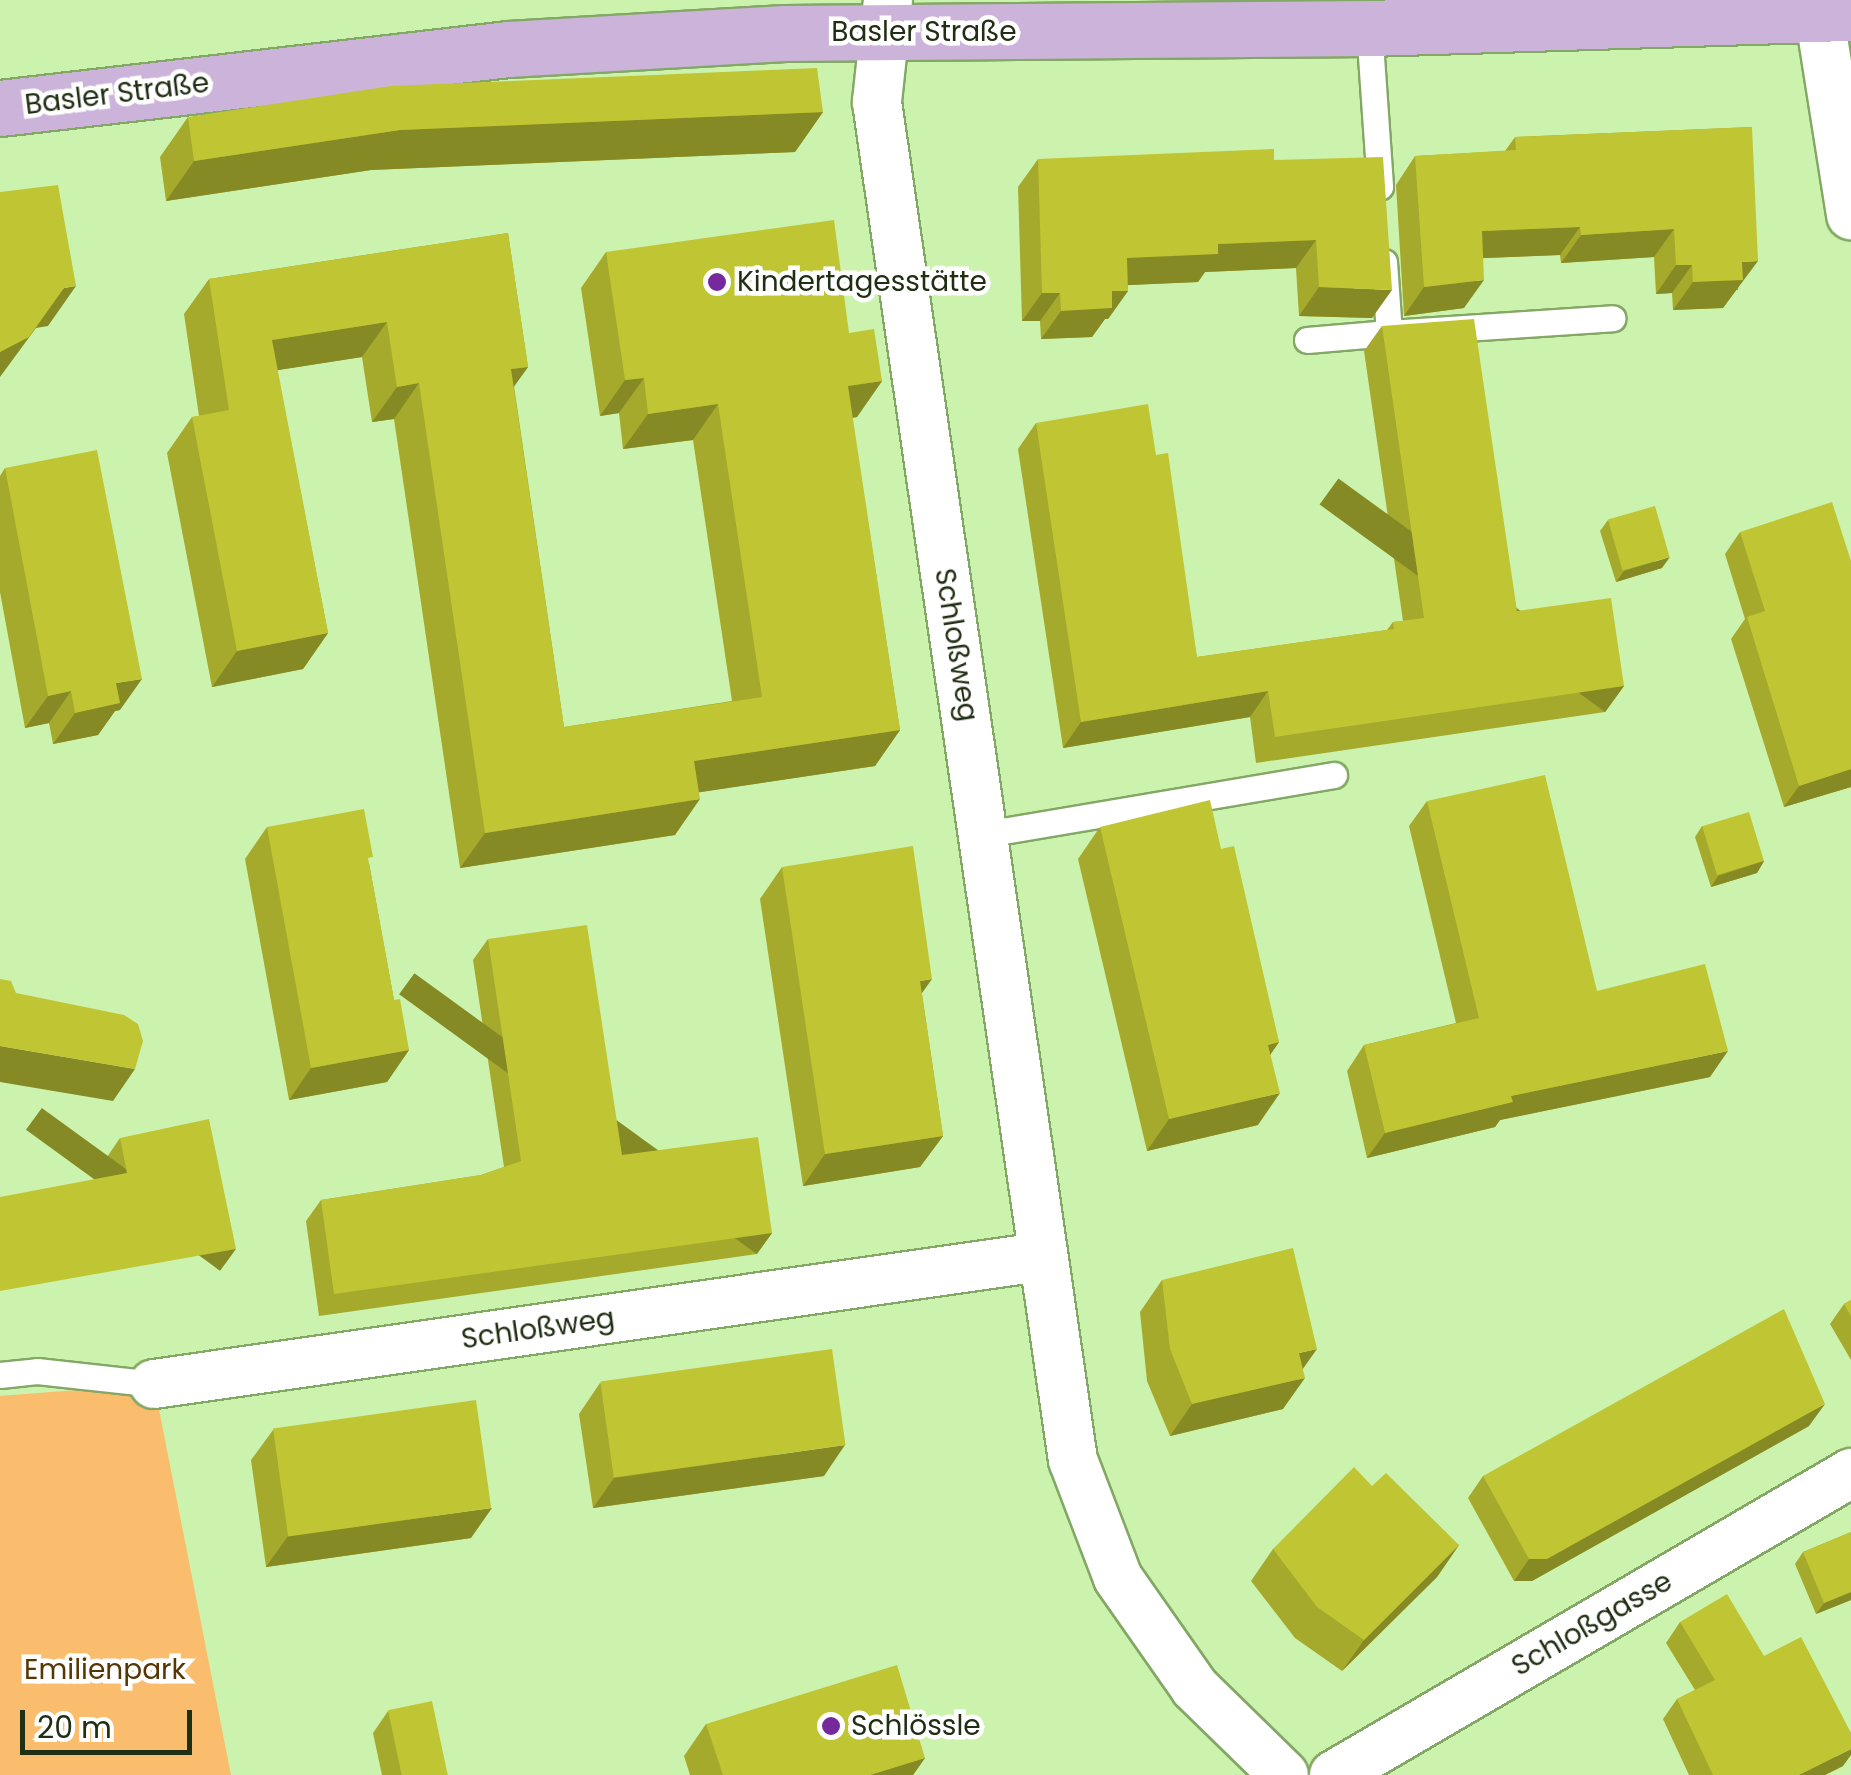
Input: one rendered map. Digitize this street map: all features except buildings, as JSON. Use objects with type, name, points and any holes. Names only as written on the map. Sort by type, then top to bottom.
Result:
[{"type":"main road","name":"Basler Straße","points":[[0,108],[508,49],[886,16],[1369,28],[1828,9]]},
{"type":"street","points":[[1828,9],[1851,215]]},
{"type":"street","name":"Schloßweg","points":[[886,16],[878,102],[985,834],[1040,1257],[1073,1460],[1118,1578],[1194,1688],[1284,1775]]},
{"type":"street","name":"Schloßweg","points":[[154,1384],[1040,1257]]},
{"type":"street","name":"Schloßgasse","points":[[1334,1775],[1851,1473]]},
{"type":"lane","points":[[1369,28],[1389,334]]},
{"type":"lane","points":[[1307,340],[1612,318]]},
{"type":"lane","points":[[985,834],[1334,775]]},
{"type":"lane","points":[[0,1375],[38,1371],[154,1384]]},
{"type":"green space","name":"Emilienpark","points":[[154,1384],[231,1775],[0,1775],[0,1396]]},
{"type":"place","name":"Kindertagesstätte","points":[[717,282]]},
{"type":"place","name":"Schlössle","points":[[831,1726]]}]
